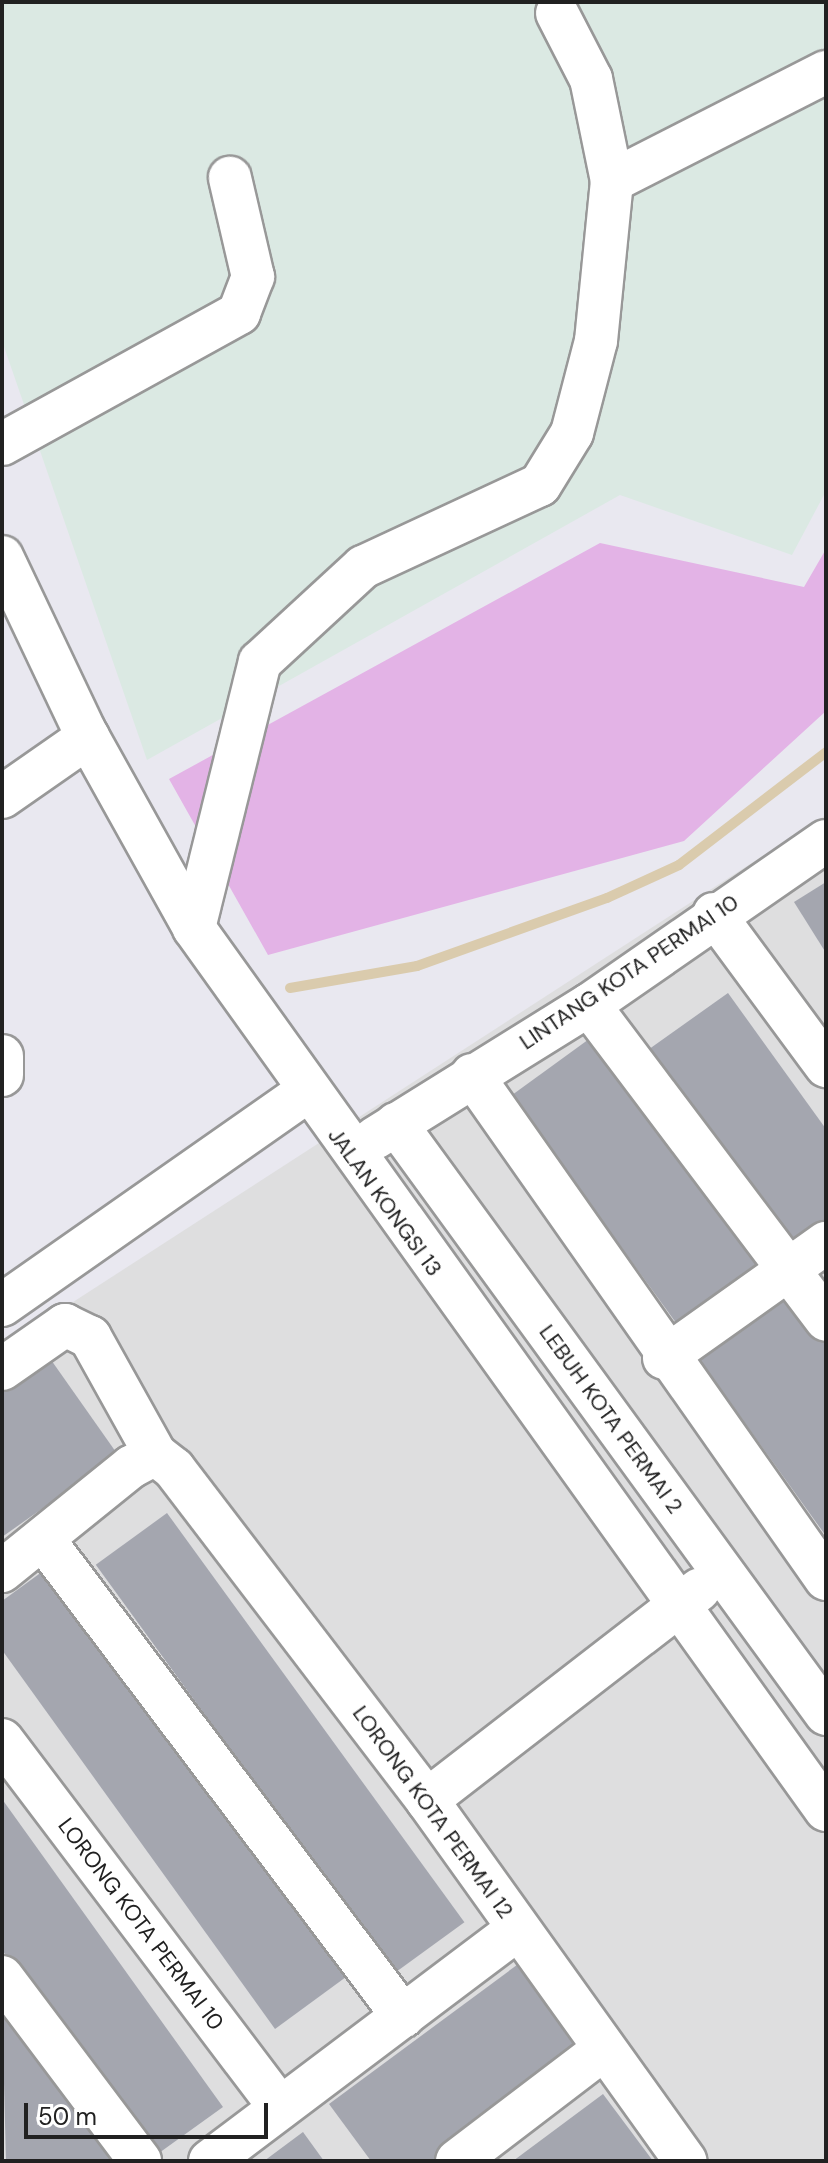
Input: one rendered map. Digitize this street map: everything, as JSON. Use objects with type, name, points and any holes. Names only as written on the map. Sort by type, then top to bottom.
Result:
[{"type":"street","points":[[194,928],[260,662],[363,567],[540,485],[572,433],[596,341],[612,181],[591,79],[557,13]]},
{"type":"street","points":[[612,181],[826,72]]},
{"type":"street","points":[[2,444],[239,313],[253,277],[230,178]]},
{"type":"street","name":"JALAN KONGSI 13","points":[[2,557],[88,737],[194,928],[306,1092],[826,1810]]},
{"type":"street","points":[[2,797],[88,737]]},
{"type":"street","name":"LINTANG KOTA PERMAI 10","points":[[350,1153],[589,1005],[714,914],[826,841]]},
{"type":"street","points":[[714,914],[813,1024],[826,1066]]},
{"type":"street","points":[[589,1005],[826,1320]]},
{"type":"street","points":[[2,1056],[2,1075]]},
{"type":"street","points":[[472,1075],[664,1358],[826,1579]]},
{"type":"street","points":[[2,1305],[306,1092]]},
{"type":"street","name":"LEBUH KOTA PERMAI 2","points":[[396,1124],[826,1714]]},
{"type":"street","points":[[664,1358],[826,1243]]},
{"type":"street","name":"LORONG KOTA PERMAI 12","points":[[2,1369],[65,1325],[90,1337],[165,1461],[427,1800],[685,2161]]},
{"type":"street","points":[[2,1571],[43,1539],[165,1461]]},
{"type":"street","points":[[43,1539],[403,2016]]},
{"type":"street","points":[[427,1800],[722,1572]]},
{"type":"street","name":"LORONG KOTA PERMAI 10","points":[[2,1740],[280,2108]]},
{"type":"street","points":[[210,2161],[518,1929]]},
{"type":"street","points":[[2,1977],[140,2161]]},
{"type":"street","points":[[457,2161],[604,2049]]},
{"type":"shaded area","points":[[2,2],[826,2],[826,491],[792,555],[620,495],[147,760],[2,341]]},
{"type":"shaded area","points":[[600,543],[804,587],[826,549],[826,711],[684,841],[268,955],[169,779]]},
{"type":"shaded area","points":[[826,815],[826,2161],[2,2161],[2,1348]]},
{"type":"building","points":[[826,882],[826,953],[794,902]]},
{"type":"building","points":[[728,993],[826,1129],[826,1220],[786,1248],[645,1052]]},
{"type":"building","points":[[596,1034],[766,1268],[681,1330],[511,1096]]},
{"type":"building","points":[[790,1292],[826,1342],[826,1536],[698,1358]]},
{"type":"building","points":[[49,1357],[118,1455],[2,1537],[2,1390]]},
{"type":"building","points":[[167,1513],[464,1922],[393,1974],[96,1565]]},
{"type":"building","points":[[50,1566],[346,1977],[275,2029],[2,1650],[2,1601]]},
{"type":"building","points":[[2,1799],[223,2107],[152,2158],[2,1950]]},
{"type":"building","points":[[521,1962],[588,2054],[442,2161],[371,2161],[329,2104]]},
{"type":"building","points":[[2,2005],[114,2161],[6,2161]]},
{"type":"building","points":[[603,2094],[653,2161],[513,2161]]},
{"type":"building","points":[[303,2132],[324,2161],[264,2161]]},
{"type":"waterway","points":[[290,988],[417,966],[607,898],[679,865],[826,752]]}]
